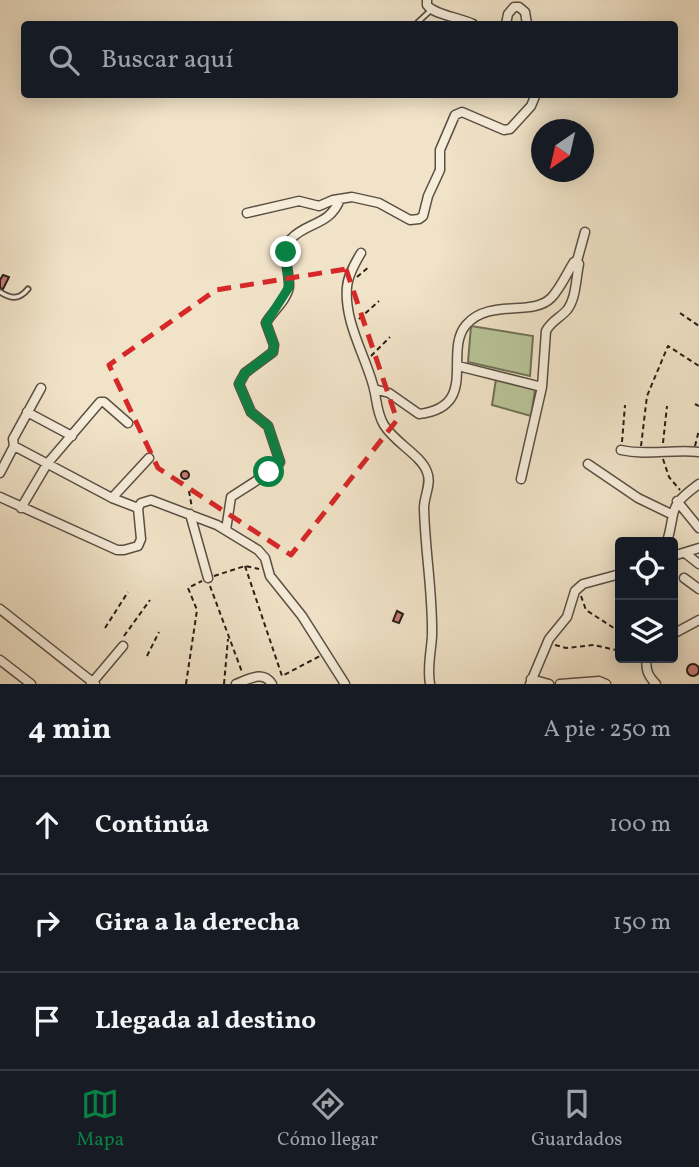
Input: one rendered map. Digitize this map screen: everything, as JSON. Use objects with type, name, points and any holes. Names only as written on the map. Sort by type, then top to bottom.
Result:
[{"type":"street","points":[[427,0],[431,10],[467,21]]},
{"type":"street","points":[[507,21],[514,7],[519,7],[526,12],[527,21]]},
{"type":"street","points":[[247,213],[299,201],[319,206],[352,197],[388,207],[410,220],[419,219],[423,216],[440,170],[440,150],[454,115],[462,112],[504,130],[510,129],[531,106],[534,98]]},
{"type":"street","points":[[226,530],[231,497],[276,468],[280,462],[268,426],[251,412],[239,384],[245,373],[273,352],[274,345],[266,323],[289,287],[286,247],[302,230],[321,223],[340,199]]},
{"type":"street","points":[[521,479],[542,387],[546,331],[549,324],[568,309],[572,302],[579,264],[577,261],[585,232]]},
{"type":"street","points":[[362,253],[347,286],[353,325],[374,389],[376,404],[382,423],[394,439],[419,460],[427,470],[429,480],[424,502],[432,636],[428,673],[430,684]]},
{"type":"street","points":[[374,389],[389,393],[419,414],[431,412],[448,401],[456,390],[460,334],[466,325],[488,311],[532,306],[551,299],[577,261]]},
{"type":"street","points":[[458,366],[542,387]]},
{"type":"street","points":[[0,473],[14,446],[13,439],[41,388]]},
{"type":"street","points":[[21,508],[47,464],[102,401],[128,423]]},
{"type":"street","points":[[27,412],[72,436]]},
{"type":"street","points":[[14,446],[112,498],[138,508]]},
{"type":"street","points":[[621,450],[640,453],[697,451]]},
{"type":"street","points":[[112,498],[149,458]]},
{"type":"street","points":[[588,464],[638,498],[671,514]]},
{"type":"street","points":[[668,537],[671,514],[681,498],[699,484]]},
{"type":"street","points":[[0,497],[117,550],[138,546],[141,539],[138,508],[141,503],[151,500],[226,530],[258,550],[265,558],[270,576],[302,616],[345,684]]},
{"type":"street","points":[[681,498],[699,528]]},
{"type":"street","points":[[191,514],[208,578]]},
{"type":"street","points":[[678,555],[699,548]]},
{"type":"street","points":[[685,553],[699,564]]},
{"type":"street","points":[[549,684],[530,682],[552,632],[567,617],[575,591],[583,584],[615,575]]},
{"type":"street","points":[[684,578],[699,589]]},
{"type":"street","points":[[0,609],[92,683],[123,646]]},
{"type":"street","points":[[678,631],[699,620]]},
{"type":"street","points":[[0,660],[31,684]]},
{"type":"street","points":[[646,663],[650,678],[656,684]]},
{"type":"street","points":[[236,684],[261,675],[272,684]]},
{"type":"street","points":[[561,684],[599,681],[606,684]]},
{"type":"lane","points":[[419,21],[431,10]]},
{"type":"lane","points":[[0,292],[16,298],[28,289]]},
{"type":"path","points":[[347,286],[370,266]]},
{"type":"path","points":[[353,325],[379,301]]},
{"type":"path","points":[[680,313],[699,326]]},
{"type":"path","points":[[365,362],[390,337]]},
{"type":"path","points":[[640,453],[647,396],[668,346],[699,366]]},
{"type":"path","points":[[695,404],[699,406]]},
{"type":"path","points":[[621,450],[625,405]]},
{"type":"path","points":[[667,406],[663,452],[669,477],[681,498]]},
{"type":"path","points":[[697,451],[699,430]]},
{"type":"path","points":[[189,491],[191,514]]},
{"type":"path","points":[[245,566],[282,676],[320,656]]},
{"type":"path","points":[[186,684],[197,610],[188,588],[208,578],[245,566],[270,576]]},
{"type":"path","points":[[208,578],[228,638],[247,680]]},
{"type":"path","points":[[575,591],[580,594],[586,610],[615,629]]},
{"type":"path","points":[[106,628],[128,592]]},
{"type":"path","points":[[124,635],[150,600]]},
{"type":"path","points":[[147,656],[159,632]]},
{"type":"path","points":[[224,684],[228,638]]},
{"type":"path","points":[[547,643],[566,648],[587,644],[615,650]]},
{"type":"highlighted area","points":[[346,269],[397,420],[291,555],[158,468],[109,365],[216,290]]},
{"type":"green space","points":[[471,326],[533,336],[530,376],[468,362]]},
{"type":"green space","points":[[496,379],[535,390],[531,416],[492,405]]},
{"type":"building","points":[[3,275],[9,277],[3,289],[0,288],[0,280]]},
{"type":"building","points":[[185,471],[189,475],[185,479],[181,475]]},
{"type":"building","points":[[397,611],[403,614],[399,623],[393,621]]},
{"type":"building","points":[[693,664],[699,670],[693,676],[687,670]]},
{"type":"route","points":[[269,472],[279,466],[278,452],[266,424],[251,412],[239,384],[245,373],[273,352],[274,345],[265,327],[289,287],[286,252]]}]
